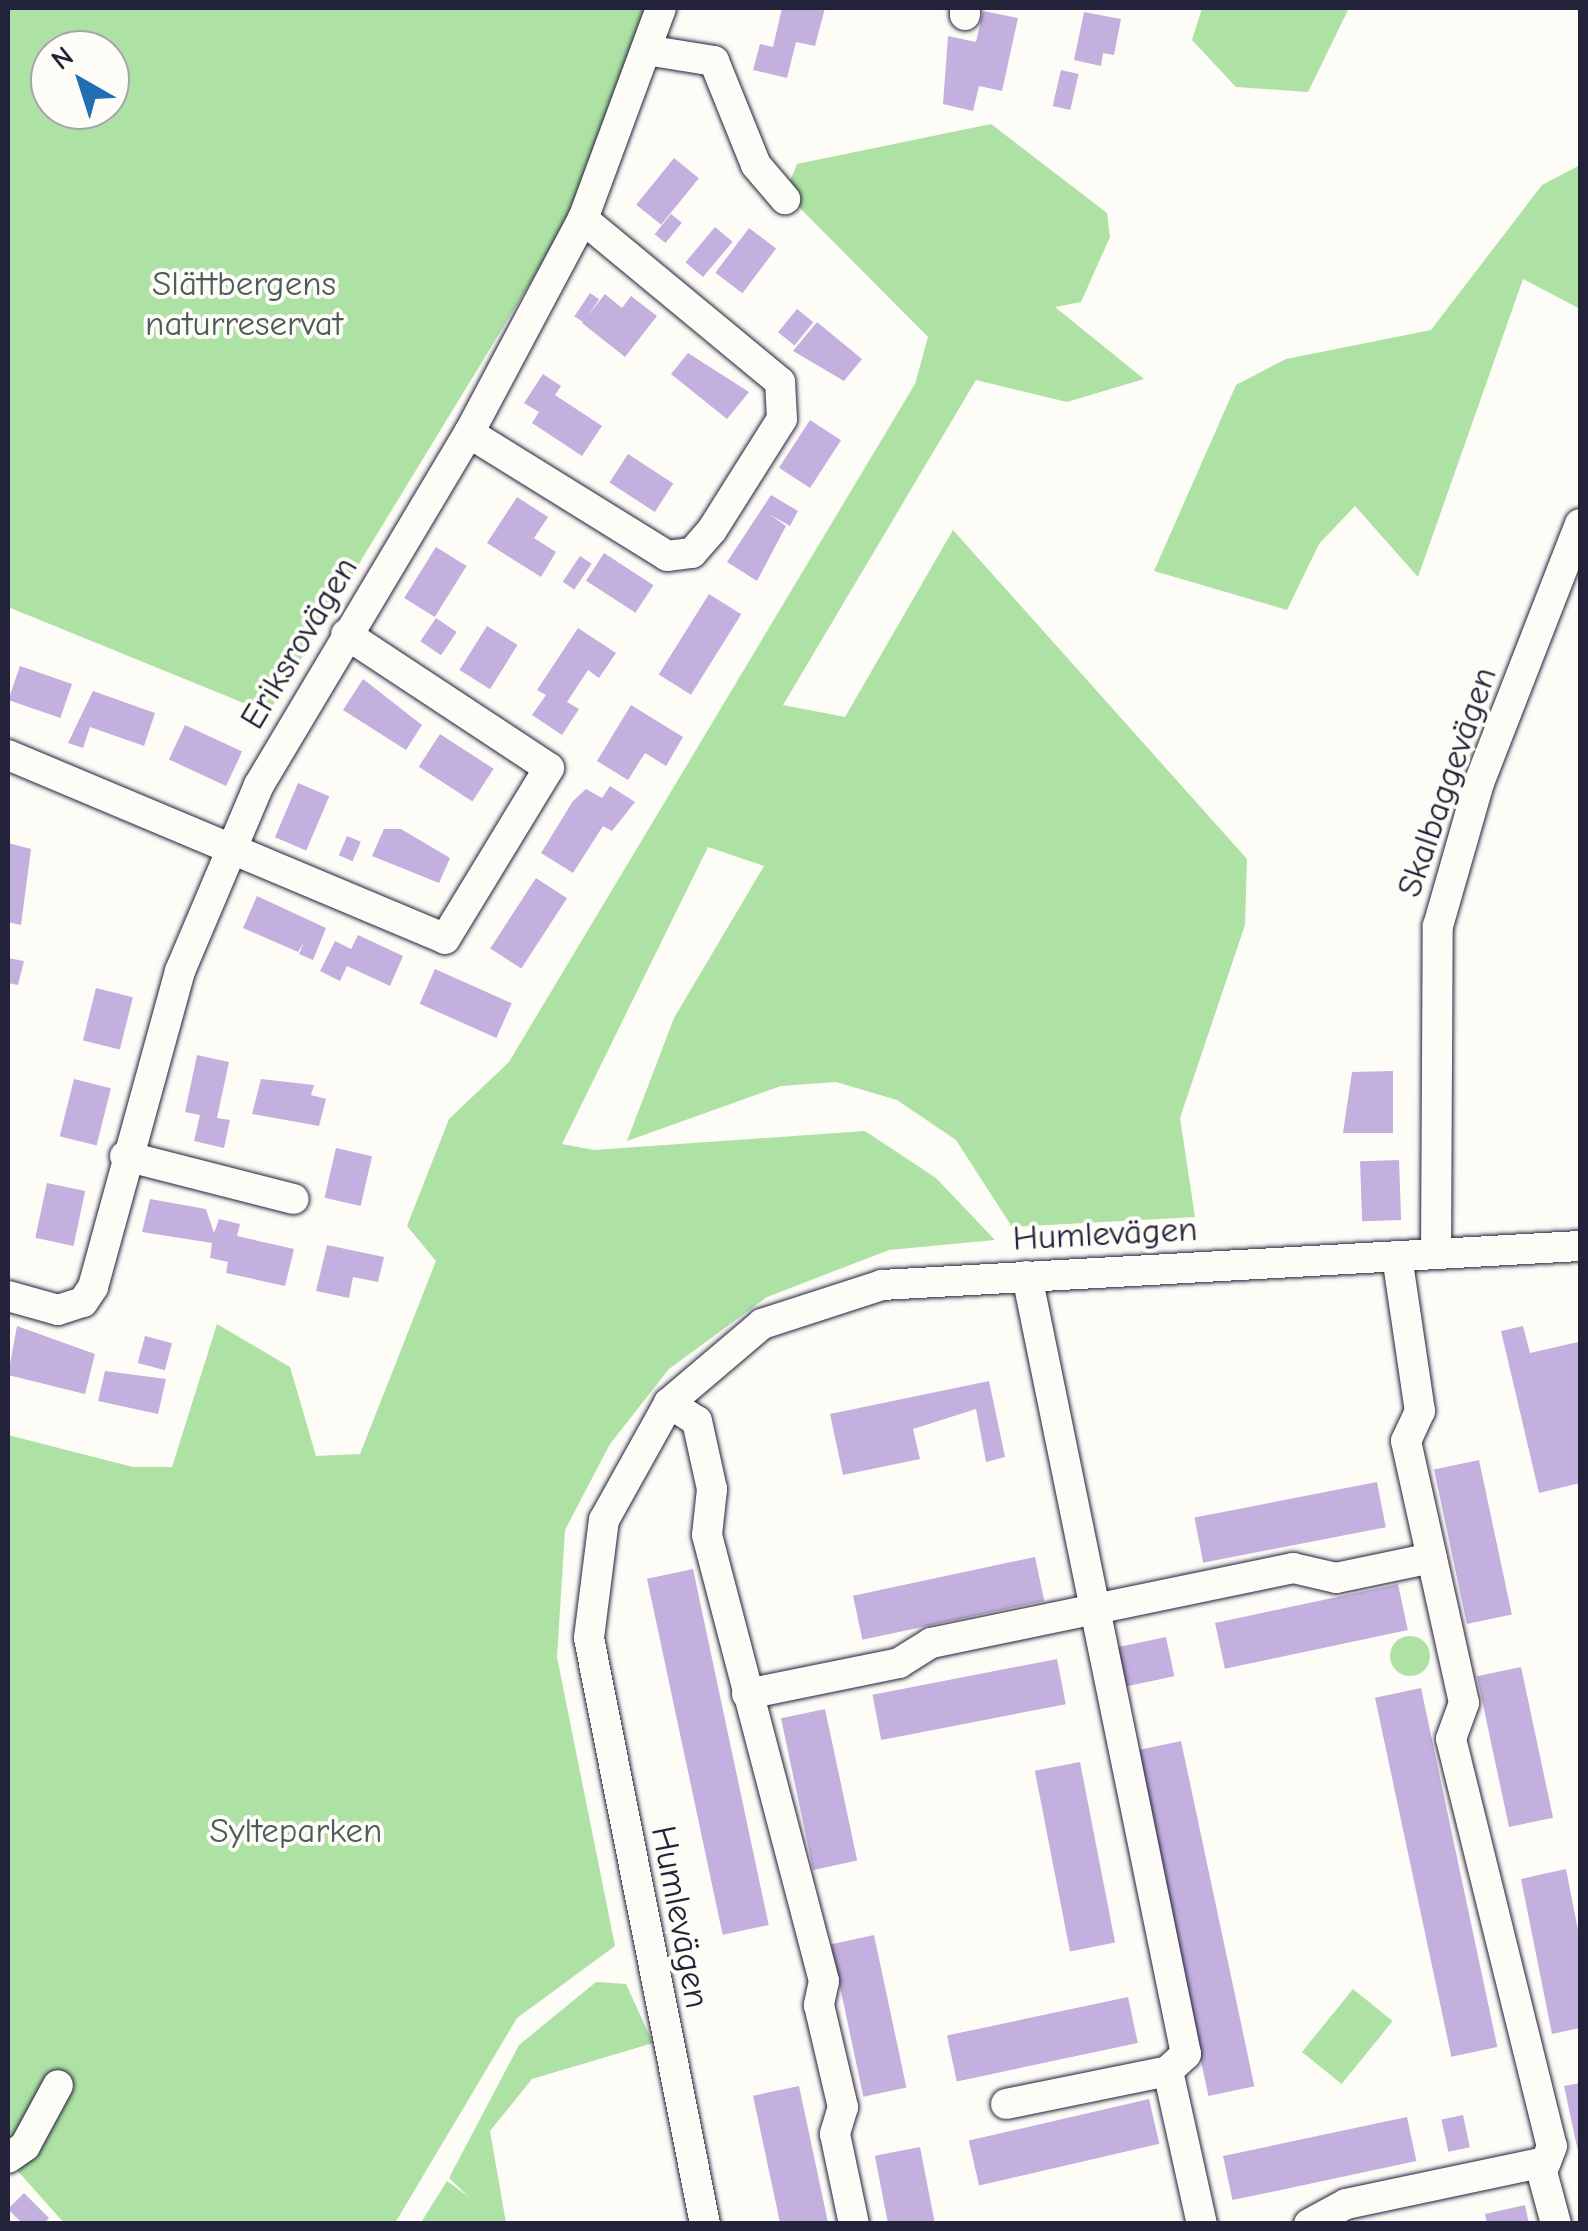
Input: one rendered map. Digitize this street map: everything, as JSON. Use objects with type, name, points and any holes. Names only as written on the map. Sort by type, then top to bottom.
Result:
[{"type":"street","name":"Eriksrovägen","points":[[8,1296],[58,1310],[83,1302],[180,972],[233,845],[346,634],[469,433],[583,218],[661,8]]},
{"type":"street","points":[[646,50],[714,61],[756,165],[785,199]]},
{"type":"street","points":[[469,433],[666,556],[692,552],[712,530],[782,419],[780,382],[583,218]]},
{"type":"street","name":"Skalbaggevägen","points":[[1436,1254],[1438,926],[1479,783],[1580,524]]},
{"type":"street","points":[[8,755],[233,845],[445,938],[542,794],[549,768],[535,752],[346,634]]},
{"type":"street","points":[[125,1156],[294,1199]]},
{"type":"street","name":"Humlevägen","points":[[705,2224],[589,1638],[604,1520],[669,1403],[750,1332],[817,1300],[882,1285],[1580,1246]]},
{"type":"street","points":[[1397,1256],[1420,1411],[1406,1441],[1464,1704],[1451,1739],[1552,2146],[1546,2162],[1556,2224]]},
{"type":"street","points":[[1006,2104],[1168,2071],[1186,2054],[1096,1644],[1100,1608],[1027,1276]]},
{"type":"street","points":[[669,1403],[697,1421],[712,1489],[707,1535],[824,1981],[820,2005],[843,2107],[835,2134],[854,2224]]},
{"type":"street","points":[[746,1694],[1100,1608],[1293,1568],[1336,1578],[1432,1558]]},
{"type":"street","points":[[1168,2071],[1202,2224]]},
{"type":"street","points":[[8,2158],[25,2146],[58,2085]]},
{"type":"street","points":[[1310,2224],[1346,2204],[1546,2162]]},
{"type":"green space","name":"Slättbergens naturreservat","points":[[8,8],[648,8],[571,216],[268,713],[8,607]]},
{"type":"green space","points":[[1202,8],[1349,8],[1308,92],[1236,87],[1192,40]]},
{"type":"green space","name":"Sylteparken","points":[[991,124],[1107,213],[1110,237],[1081,302],[1055,307],[1144,379],[1067,402],[976,380],[783,705],[845,717],[953,530],[1247,859],[1245,925],[1180,1118],[1195,1217],[1012,1227],[956,1140],[897,1100],[836,1082],[781,1086],[627,1141],[674,1018],[764,866],[708,847],[562,1144],[594,1150],[865,1131],[936,1178],[995,1240],[889,1250],[767,1297],[669,1369],[610,1444],[565,1530],[557,1657],[615,1946],[517,2018],[395,2223],[64,2223],[8,2160],[8,1435],[133,1467],[172,1467],[217,1324],[290,1367],[316,1456],[360,1454],[436,1261],[407,1226],[449,1119],[509,1062],[915,384],[928,337],[785,193],[797,164]]},
{"type":"green space","points":[[1580,165],[1580,309],[1523,279],[1418,577],[1355,506],[1319,544],[1287,610],[1154,571],[1236,385],[1286,359],[1431,330],[1542,185]]},
{"type":"green space","points":[[1410,1636],[1424,1642],[1430,1656],[1424,1670],[1410,1676],[1396,1670],[1390,1656],[1396,1642]]},
{"type":"green space","points":[[596,1982],[626,1984],[653,2043],[532,2079],[490,2131],[506,2223],[420,2224],[447,2181],[469,2197],[449,2178],[519,2045]]},
{"type":"green space","points":[[1353,1989],[1393,2021],[1342,2084],[1302,2052]]},
{"type":"building","points":[[782,8],[825,8],[815,46],[796,42],[787,78],[753,70],[760,44],[773,47]]},
{"type":"building","points":[[983,11],[1018,18],[1002,91],[979,86],[973,111],[943,104],[948,36],[976,42]]},
{"type":"building","points":[[1084,12],[1121,19],[1114,55],[1103,53],[1101,66],[1074,60]]},
{"type":"building","points":[[1061,70],[1079,74],[1070,110],[1053,106]]},
{"type":"building","points":[[674,158],[699,178],[661,225],[636,205]]},
{"type":"building","points":[[671,214],[682,223],[666,243],[655,234]]},
{"type":"building","points":[[715,227],[733,242],[703,277],[685,262]]},
{"type":"building","points":[[749,228],[776,248],[742,293],[715,273]]},
{"type":"building","points":[[590,293],[599,299],[583,322],[574,316]]},
{"type":"building","points":[[605,294],[622,308],[631,296],[657,316],[625,357],[582,323]]},
{"type":"building","points":[[797,309],[813,322],[794,346],[778,332]]},
{"type":"building","points":[[817,322],[862,359],[844,381],[793,351]]},
{"type":"building","points":[[688,353],[749,392],[727,419],[671,374]]},
{"type":"building","points":[[543,374],[561,386],[555,395],[602,426],[582,456],[532,423],[539,412],[524,403]]},
{"type":"building","points":[[810,420],[841,440],[810,488],[779,468]]},
{"type":"building","points":[[628,454],[673,483],[655,512],[609,483]]},
{"type":"building","points":[[771,495],[798,511],[790,526],[769,514],[786,526],[757,581],[727,562]]},
{"type":"building","points":[[517,497],[548,517],[534,538],[556,552],[541,577],[487,543]]},
{"type":"building","points":[[436,547],[467,566],[435,617],[404,598]]},
{"type":"building","points":[[604,553],[653,585],[636,613],[586,581]]},
{"type":"building","points":[[580,556],[592,564],[574,590],[563,582]]},
{"type":"building","points":[[709,594],[741,614],[691,695],[659,675]]},
{"type":"building","points":[[436,618],[457,632],[441,655],[420,641]]},
{"type":"building","points":[[487,626],[518,645],[490,689],[459,670]]},
{"type":"building","points":[[578,628],[616,653],[599,678],[588,670],[567,702],[579,709],[562,735],[532,715],[546,695],[537,690]]},
{"type":"building","points":[[20,666],[72,684],[60,718],[8,700]]},
{"type":"building","points":[[363,679],[422,725],[406,750],[343,710]]},
{"type":"building","points":[[93,691],[155,713],[144,746],[90,727],[83,748],[68,743]]},
{"type":"building","points":[[631,705],[683,737],[666,766],[645,753],[628,780],[597,761]]},
{"type":"building","points":[[185,725],[242,752],[226,786],[169,759]]},
{"type":"building","points":[[440,734],[494,769],[472,802],[419,767]]},
{"type":"building","points":[[298,783],[329,796],[306,851],[275,837]]},
{"type":"building","points":[[610,786],[635,802],[612,831],[603,826],[573,873],[541,853],[573,801],[586,789],[602,798]]},
{"type":"building","points":[[384,829],[401,829],[450,858],[439,883],[372,856]]},
{"type":"building","points":[[347,836],[361,842],[353,861],[339,855]]},
{"type":"building","points":[[8,843],[31,849],[21,925],[8,922]]},
{"type":"building","points":[[536,878],[567,898],[521,969],[490,948]]},
{"type":"building","points":[[257,896],[326,928],[313,960],[299,954],[304,942],[298,952],[243,928]]},
{"type":"building","points":[[358,935],[403,956],[390,986],[347,966],[340,981],[320,971],[335,941],[351,949]]},
{"type":"building","points":[[8,958],[24,961],[18,985],[8,983]]},
{"type":"building","points":[[435,969],[512,1003],[496,1038],[420,1004]]},
{"type":"building","points":[[96,988],[133,997],[120,1050],[83,1040]]},
{"type":"building","points":[[197,1055],[229,1062],[217,1118],[230,1120],[224,1148],[194,1141],[200,1115],[185,1112]]},
{"type":"building","points":[[1393,1071],[1393,1133],[1343,1133],[1352,1072]]},
{"type":"building","points":[[74,1079],[111,1088],[97,1145],[60,1136]]},
{"type":"building","points":[[261,1079],[314,1085],[311,1095],[326,1099],[319,1126],[252,1114]]},
{"type":"building","points":[[336,1148],[372,1156],[361,1206],[325,1198]]},
{"type":"building","points":[[1399,1160],[1401,1220],[1362,1221],[1360,1161]]},
{"type":"building","points":[[47,1183],[85,1191],[74,1246],[35,1238]]},
{"type":"building","points":[[150,1199],[206,1209],[214,1233],[219,1219],[240,1224],[237,1236],[294,1249],[285,1286],[226,1273],[228,1262],[210,1258],[212,1243],[142,1232]]},
{"type":"building","points":[[327,1245],[384,1257],[378,1282],[353,1277],[349,1298],[316,1291]]},
{"type":"building","points":[[17,1326],[95,1354],[85,1394],[8,1375]]},
{"type":"building","points":[[1523,1326],[1530,1353],[1578,1342],[1580,1353],[1580,1483],[1539,1493],[1501,1331]]},
{"type":"building","points":[[145,1336],[172,1343],[165,1370],[138,1363]]},
{"type":"building","points":[[105,1371],[166,1379],[158,1414],[98,1401]]},
{"type":"building","points":[[989,1381],[1005,1457],[986,1462],[976,1409],[913,1429],[920,1459],[843,1475],[830,1414]]},
{"type":"building","points":[[1479,1460],[1512,1615],[1467,1624],[1434,1470]]},
{"type":"building","points":[[1377,1482],[1386,1527],[1203,1563],[1194,1517]]},
{"type":"building","points":[[1035,1557],[1044,1601],[862,1640],[853,1596]]},
{"type":"building","points":[[693,1569],[769,1925],[723,1935],[647,1579]]},
{"type":"building","points":[[1398,1584],[1408,1630],[1225,1669],[1215,1623]]},
{"type":"building","points":[[1166,1637],[1174,1676],[1113,1689],[1104,1650]]},
{"type":"building","points":[[1057,1659],[1066,1704],[881,1740],[872,1695]]},
{"type":"building","points":[[1521,1667],[1553,1818],[1509,1827],[1477,1676]]},
{"type":"building","points":[[1421,1688],[1497,2047],[1451,2057],[1375,1698]]},
{"type":"building","points":[[825,1709],[857,1861],[813,1870],[781,1718]]},
{"type":"building","points":[[1181,1741],[1254,2086],[1208,2096],[1135,1751]]},
{"type":"building","points":[[1080,1762],[1115,1943],[1070,1951],[1035,1771]]},
{"type":"building","points":[[1566,1869],[1580,1940],[1580,2028],[1552,2034],[1521,1879]]},
{"type":"building","points":[[874,1935],[906,2088],[863,2097],[831,1944]]},
{"type":"building","points":[[1128,1997],[1138,2043],[957,2081],[947,2035]]},
{"type":"building","points":[[1580,2083],[1580,2156],[1579,2156],[1564,2086]]},
{"type":"building","points":[[799,2086],[828,2224],[780,2224],[753,2096]]},
{"type":"building","points":[[1149,2099],[1159,2144],[979,2185],[969,2141]]},
{"type":"building","points":[[1463,2115],[1470,2147],[1448,2152],[1441,2120]]},
{"type":"building","points":[[1407,2117],[1416,2161],[1232,2200],[1223,2156]]},
{"type":"building","points":[[920,2147],[935,2224],[888,2224],[875,2156]]},
{"type":"building","points":[[24,2193],[49,2218],[44,2224],[23,2224],[8,2209]]},
{"type":"building","points":[[1525,2205],[1529,2224],[1487,2224],[1485,2214]]}]
